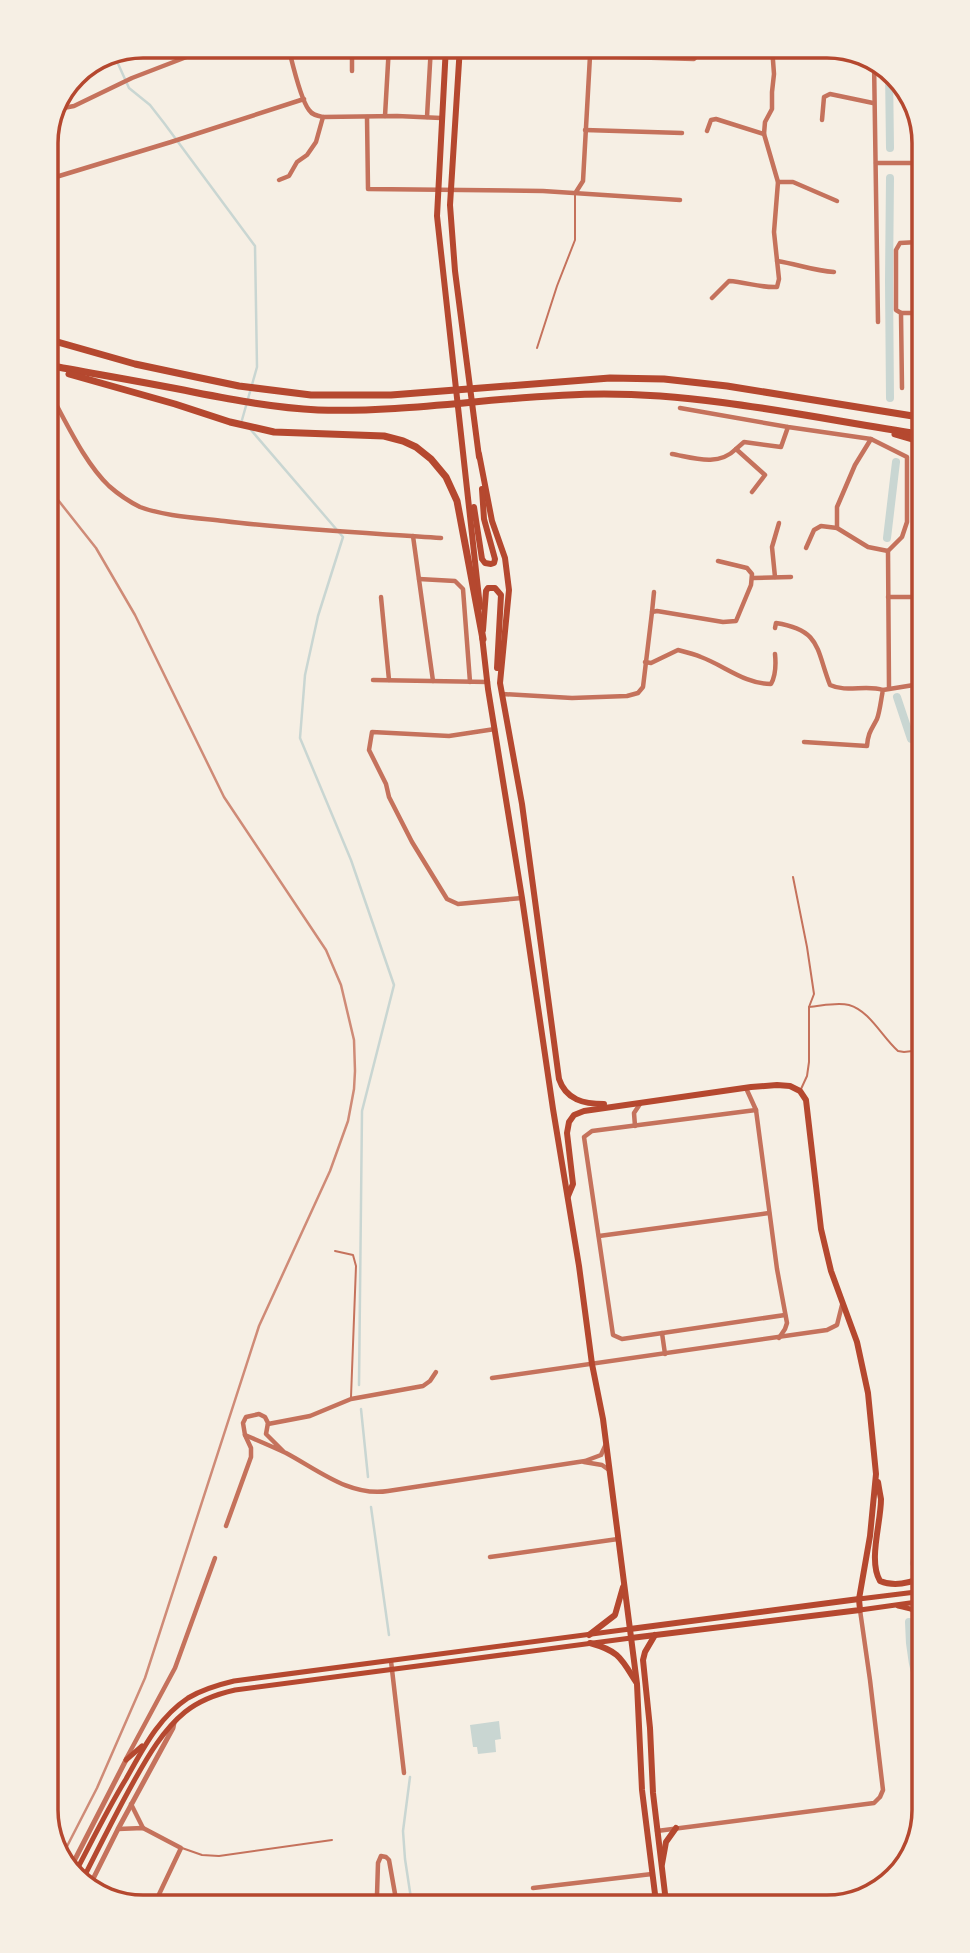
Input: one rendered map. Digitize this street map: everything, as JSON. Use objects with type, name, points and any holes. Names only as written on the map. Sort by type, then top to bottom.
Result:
[{"type":"highway","points":[[58,342],[195,377],[239,386],[311,395],[391,395],[610,378],[686,381],[912,416]]},
{"type":"highway","points":[[58,368],[247,402],[317,410],[422,408],[570,395],[619,395],[747,405],[912,436]]},
{"type":"highway","points":[[58,369],[230,422],[274,432],[384,436],[421,450],[446,477],[457,501],[483,639]]},
{"type":"main road","points":[[445,58],[437,216],[483,639],[545,1061],[606,1444],[637,1684],[642,1790],[655,1895]]},
{"type":"main road","points":[[459,58],[450,205],[455,271],[478,444],[484,519],[495,559],[491,564],[482,559],[463,446]]},
{"type":"main road","points":[[479,454],[492,521],[505,558],[509,590],[499,683]]},
{"type":"main road","points":[[483,639],[486,591],[488,588],[495,588],[501,595],[497,672],[522,804],[559,1079],[565,1092],[579,1101],[624,1104]]},
{"type":"main road","points":[[568,1198],[573,1184],[567,1133],[569,1122],[574,1115],[624,1104],[745,1087],[777,1085],[790,1086],[800,1091],[806,1100],[821,1229],[831,1272],[843,1300],[865,1372],[881,1497],[875,1565],[880,1581],[894,1584],[912,1581]]},
{"type":"main road","points":[[860,1610],[859,1599],[870,1536],[876,1474]]},
{"type":"main road","points":[[589,1635],[615,1615],[624,1584]]},
{"type":"main road","points":[[79,1866],[146,1743],[167,1715],[208,1687],[233,1681],[912,1592]]},
{"type":"main road","points":[[86,1873],[151,1751],[186,1711],[224,1693],[912,1602]]},
{"type":"main road","points":[[892,1605],[912,1610]]},
{"type":"main road","points":[[655,1635],[643,1660],[656,1831],[665,1895]]},
{"type":"main road","points":[[590,1643],[608,1648],[618,1655],[637,1684]]},
{"type":"main road","points":[[126,1760],[146,1743]]},
{"type":"main road","points":[[661,1866],[666,1842],[676,1828]]},
{"type":"street","points":[[66,107],[184,58]]},
{"type":"street","points":[[292,58],[308,109],[315,116],[442,118]]},
{"type":"street","points":[[352,58],[352,71]]},
{"type":"street","points":[[385,116],[388,58]]},
{"type":"street","points":[[427,117],[429,58]]},
{"type":"street","points":[[575,192],[583,181],[590,58]]},
{"type":"street","points":[[668,58],[695,58]]},
{"type":"street","points":[[712,298],[729,281],[766,288],[777,287],[774,232],[778,183],[764,134],[765,122],[772,109],[773,58]]},
{"type":"street","points":[[874,72],[878,322]]},
{"type":"street","points":[[822,120],[824,97],[830,94],[873,103]]},
{"type":"street","points":[[58,176],[304,99]]},
{"type":"street","points":[[279,180],[289,176],[297,162],[307,155],[316,142],[323,117]]},
{"type":"street","points":[[367,117],[368,189],[575,192],[680,200]]},
{"type":"street","points":[[707,131],[711,120],[716,119],[764,134]]},
{"type":"street","points":[[585,130],[682,133]]},
{"type":"street","points":[[876,163],[912,163]]},
{"type":"street","points":[[778,183],[793,182],[837,201]]},
{"type":"street","points":[[912,242],[900,243],[896,250],[896,310],[912,313]]},
{"type":"street","points":[[777,261],[814,271],[834,272]]},
{"type":"street","points":[[901,313],[902,388]]},
{"type":"street","points":[[58,408],[102,478],[142,508],[254,526],[441,538]]},
{"type":"street","points":[[680,408],[871,439],[907,457],[907,522],[902,537],[888,551],[886,689],[871,725],[867,746],[804,742]]},
{"type":"street","points":[[671,454],[709,461],[730,455],[744,442],[781,447],[788,427]]},
{"type":"street","points":[[837,528],[837,508],[855,465],[871,439]]},
{"type":"street","points":[[737,449],[765,475],[752,492]]},
{"type":"street","points":[[775,577],[772,547],[779,523]]},
{"type":"street","points":[[806,548],[814,530],[821,526],[837,528],[868,547],[888,551]]},
{"type":"street","points":[[413,536],[433,681]]},
{"type":"street","points":[[718,561],[747,568],[753,578]]},
{"type":"street","points":[[753,578],[791,577]]},
{"type":"street","points":[[652,612],[723,622],[736,621],[753,578]]},
{"type":"street","points":[[419,579],[455,581],[463,589],[470,682]]},
{"type":"street","points":[[502,694],[572,698],[627,696],[638,693],[643,687],[654,592]]},
{"type":"street","points":[[381,597],[389,680]]},
{"type":"street","points":[[888,597],[912,597]]},
{"type":"street","points":[[775,628],[776,623],[792,626],[813,638],[831,685],[836,688],[886,689],[912,685]]},
{"type":"street","points":[[645,662],[651,663],[678,650],[700,656],[758,684],[771,684],[775,671],[775,654]]},
{"type":"street","points":[[373,680],[488,682]]},
{"type":"street","points":[[495,729],[449,736],[372,732],[369,750],[412,842],[447,899],[458,904],[522,898]]},
{"type":"street","points":[[745,1087],[756,1110],[787,1323],[779,1338]]},
{"type":"street","points":[[635,1126],[636,1107],[643,1101]]},
{"type":"street","points":[[756,1110],[593,1131],[584,1137],[614,1335],[622,1339],[785,1315]]},
{"type":"street","points":[[599,1236],[769,1213]]},
{"type":"street","points":[[492,1378],[827,1330],[837,1325],[843,1300]]},
{"type":"street","points":[[662,1333],[665,1354]]},
{"type":"street","points":[[267,1422],[310,1416],[351,1399],[424,1386],[436,1372]]},
{"type":"street","points":[[226,1526],[251,1457],[243,1423],[246,1417],[259,1414],[267,1422],[267,1434],[284,1452]]},
{"type":"street","points":[[245,1435],[284,1452],[337,1481],[358,1490],[376,1493],[576,1462],[601,1455],[606,1444]]},
{"type":"street","points":[[576,1462],[602,1465],[609,1471]]},
{"type":"street","points":[[490,1557],[618,1539]]},
{"type":"street","points":[[74,1861],[175,1668],[215,1558]]},
{"type":"street","points":[[656,1831],[874,1803],[880,1797],[883,1790],[860,1610]]},
{"type":"street","points":[[391,1661],[404,1773]]},
{"type":"street","points":[[93,1879],[174,1723]]},
{"type":"street","points":[[131,1804],[143,1828]]},
{"type":"street","points":[[118,1829],[143,1828],[181,1848],[159,1895]]},
{"type":"street","points":[[377,1895],[378,1863],[381,1856],[390,1862],[395,1895]]},
{"type":"street","points":[[533,1888],[652,1874]]},
{"type":"lane","points":[[537,348],[575,240],[575,192]]},
{"type":"lane","points":[[793,877],[814,994],[809,1007],[807,1076],[800,1091]]},
{"type":"lane","points":[[809,1007],[850,1005],[863,1012],[898,1051],[912,1052]]},
{"type":"lane","points":[[335,1251],[353,1255],[356,1266],[351,1399]]},
{"type":"lane","points":[[181,1848],[202,1855],[219,1856],[332,1840]]},
{"type":"shaded area","points":[[499,1721],[501,1739],[495,1740],[496,1752],[478,1754],[477,1747],[473,1747],[470,1725]]},
{"type":"waterway","points":[[117,62],[129,88],[150,105],[255,246],[257,367],[242,420]]},
{"type":"waterway","points":[[889,85],[890,148]]},
{"type":"waterway","points":[[890,178],[890,398]]},
{"type":"waterway","points":[[251,430],[343,537],[318,616],[305,675],[300,738],[351,860],[394,985],[362,1111],[359,1385]]},
{"type":"waterway","points":[[887,538],[896,462]]},
{"type":"waterway","points":[[897,697],[911,739]]},
{"type":"waterway","points":[[361,1409],[368,1477]]},
{"type":"waterway","points":[[371,1507],[389,1635]]},
{"type":"waterway","points":[[909,1622],[912,1656]]},
{"type":"waterway","points":[[410,1777],[403,1831],[410,1895]]},
{"type":"railway","points":[[58,500],[96,548],[135,615],[224,797],[326,950],[341,985],[354,1040],[355,1071],[348,1121],[330,1171],[259,1326],[145,1678],[97,1788],[66,1848]]}]
